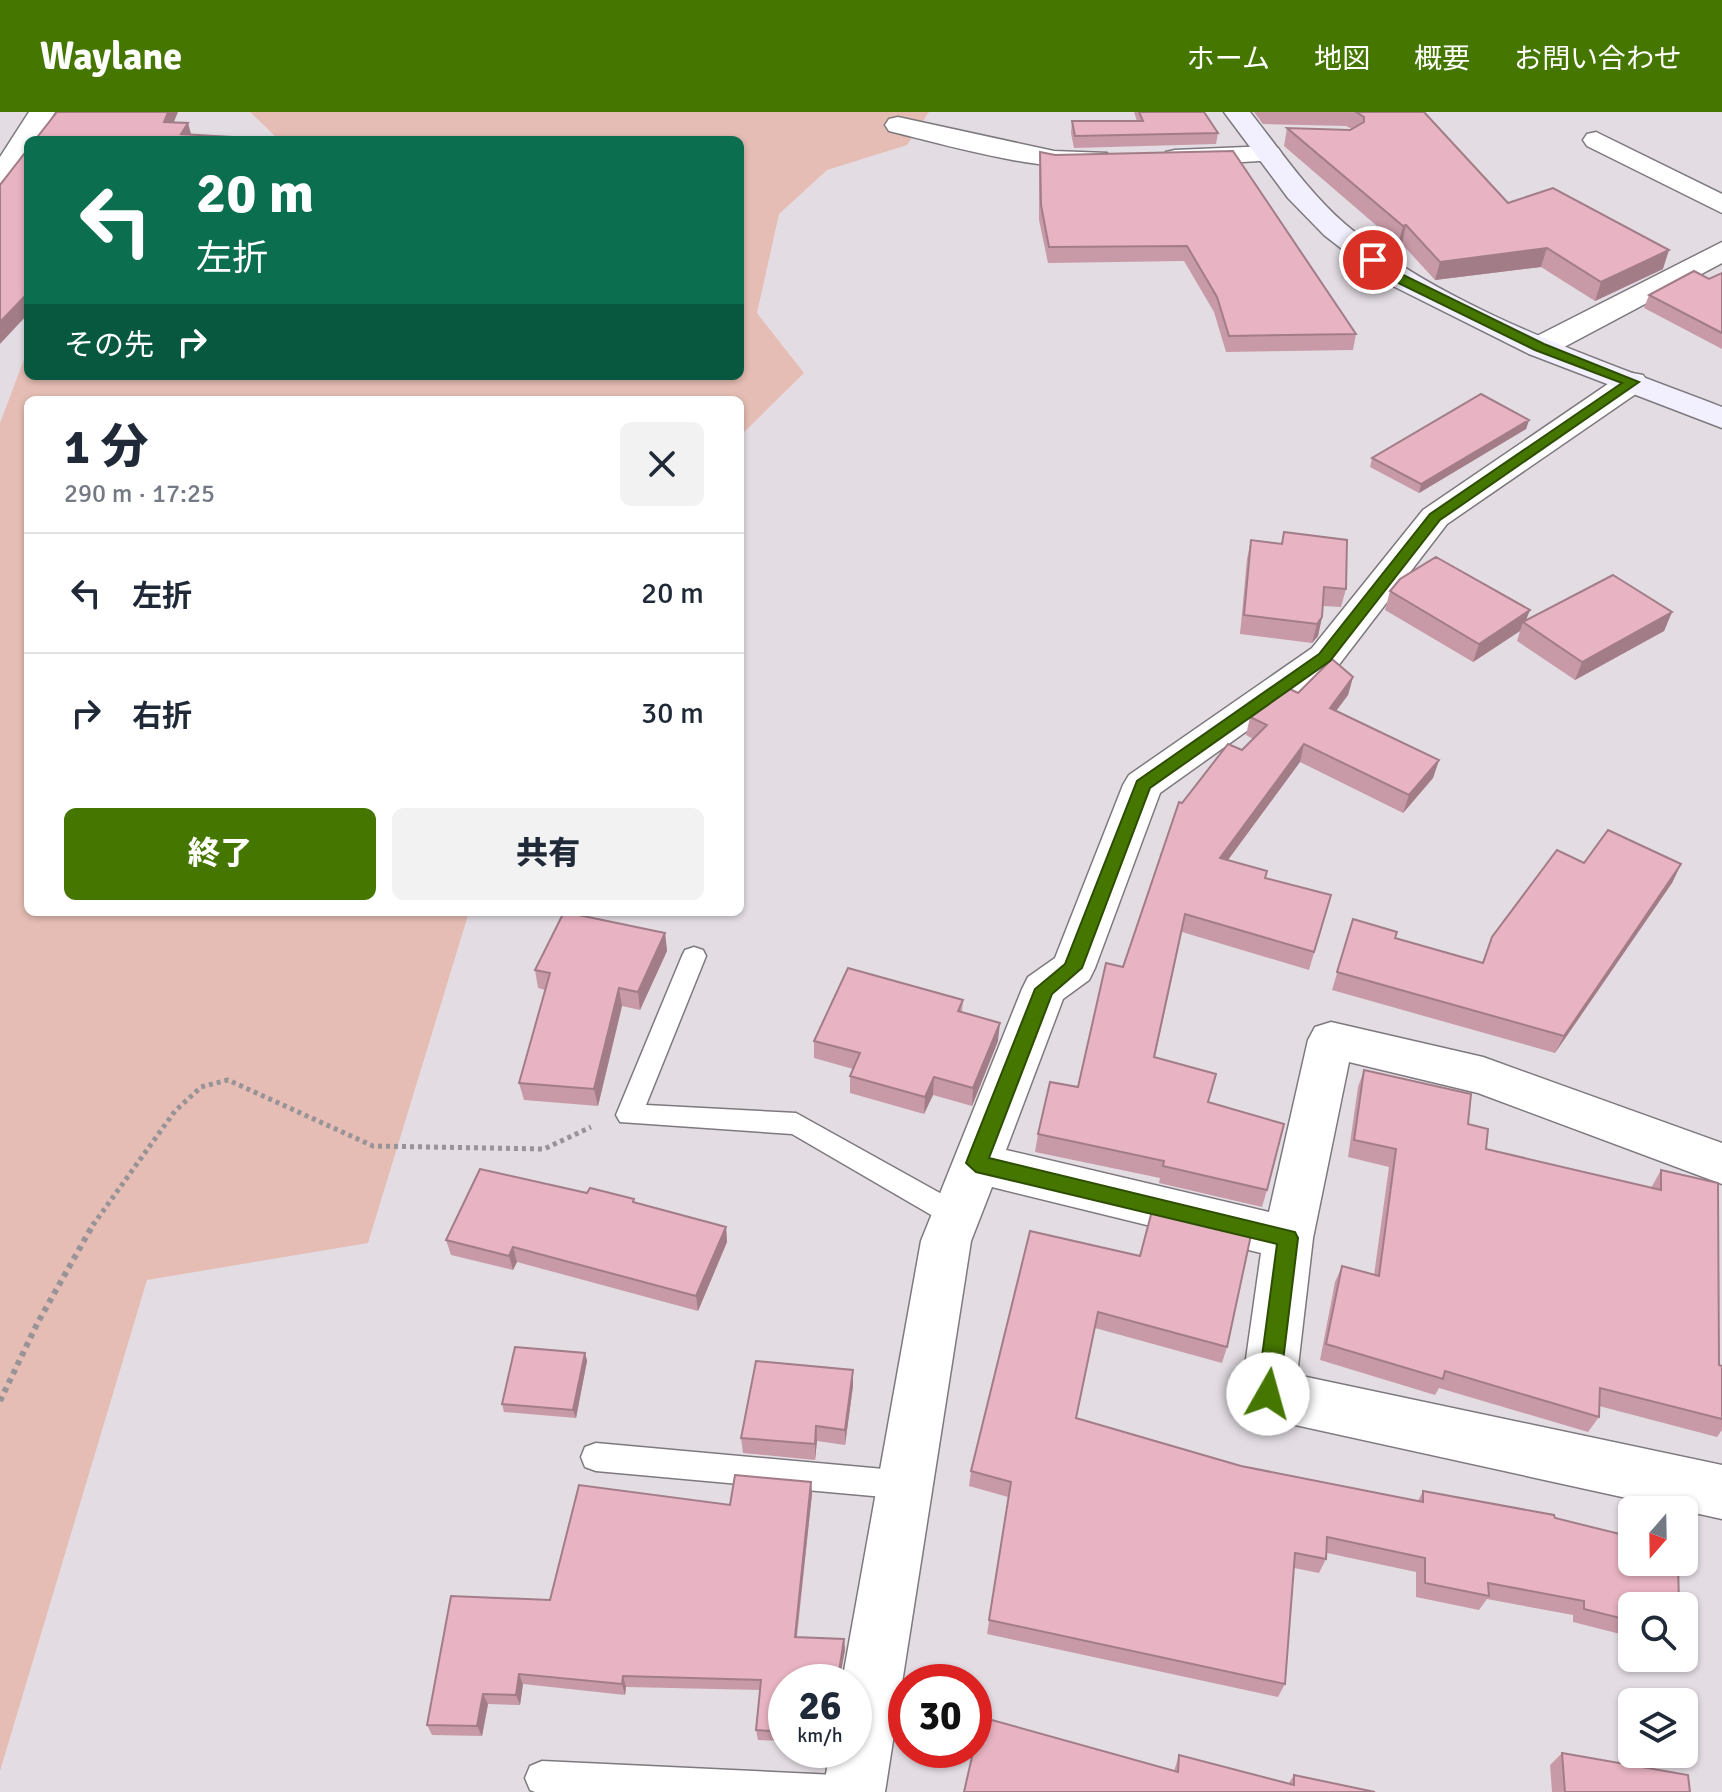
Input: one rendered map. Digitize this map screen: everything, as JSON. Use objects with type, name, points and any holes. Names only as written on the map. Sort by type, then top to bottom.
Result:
[{"type":"street","points":[[0,178],[30,116]]},
{"type":"street","points":[[898,125],[1054,159],[1137,159],[1261,134],[1334,229],[1393,275],[1540,347],[1722,418]]},
{"type":"street","points":[[1596,140],[1722,205]]},
{"type":"street","points":[[1540,347],[1722,251]]},
{"type":"street","points":[[854,1792],[946,1241],[1044,989],[1073,968],[1143,785],[1325,657],[1435,517],[1632,382]]},
{"type":"street","points":[[1722,1164],[1483,1076],[1331,1040],[1288,1238],[1268,1394],[1722,1492]]},
{"type":"street","points":[[976,1163],[1288,1238]]},
{"type":"lane","points":[[694,956],[629,1115],[796,1124],[955,1215]]},
{"type":"lane","points":[[596,1457],[906,1485]]},
{"type":"lane","points":[[542,1778],[836,1792]]},
{"type":"path","points":[[0,1401],[38,1322],[105,1205],[175,1111],[201,1087],[228,1080],[373,1146],[544,1149],[632,1108]]},
{"type":"shaded area","points":[[250,112],[929,112],[907,145],[827,170],[779,214],[757,313],[804,373],[744,432],[744,396],[24,396],[24,916],[468,916],[368,1243],[147,1280],[0,1771],[0,423],[24,360],[24,380],[744,380],[744,136],[275,136]]},
{"type":"building","points":[[57,112],[168,112],[164,122],[188,123],[181,134],[216,136],[38,136]]},
{"type":"building","points":[[1139,112],[1204,112],[1218,133],[1075,136],[1072,121],[1143,121]]},
{"type":"building","points":[[1356,112],[1424,112],[1508,203],[1553,188],[1669,250],[1601,282],[1547,248],[1440,262],[1406,225],[1403,226],[1287,128],[1350,130],[1364,122],[1364,117]]},
{"type":"building","points":[[1233,151],[1356,334],[1229,336],[1217,297],[1187,246],[1049,247],[1041,205],[1040,152],[1055,155]]},
{"type":"building","points":[[24,154],[24,297],[0,322],[0,185]]},
{"type":"building","points":[[1694,271],[1709,279],[1722,273],[1722,333],[1649,295]]},
{"type":"building","points":[[1481,394],[1529,420],[1421,484],[1372,458]]},
{"type":"building","points":[[1284,532],[1347,540],[1346,589],[1324,587],[1322,617],[1317,624],[1244,615],[1251,540],[1282,544]]},
{"type":"building","points":[[1436,557],[1530,610],[1479,644],[1390,591],[1400,579]]},
{"type":"building","points":[[1613,575],[1672,612],[1582,662],[1523,622]]},
{"type":"building","points":[[1332,659],[1353,677],[1330,708],[1439,760],[1409,795],[1304,744],[1220,858],[1267,871],[1265,878],[1331,895],[1314,952],[1185,914],[1154,1057],[1216,1074],[1208,1102],[1284,1124],[1267,1190],[1163,1166],[1164,1161],[1038,1134],[1050,1082],[1078,1087],[1106,963],[1123,967],[1179,802],[1182,803],[1228,744],[1242,750],[1267,725],[1250,717],[1290,689],[1298,693]]},
{"type":"building","points":[[1608,830],[1681,864],[1564,1036],[1337,972],[1353,919],[1397,932],[1395,938],[1483,963],[1492,937],[1557,850],[1584,863]]},
{"type":"building","points":[[562,916],[583,916],[665,933],[638,992],[619,988],[594,1089],[519,1083],[550,973],[535,970]]},
{"type":"building","points":[[848,968],[963,1000],[958,1011],[1000,1023],[973,1088],[934,1077],[925,1097],[850,1076],[860,1053],[814,1041]]},
{"type":"building","points":[[1364,1070],[1471,1094],[1468,1124],[1488,1129],[1486,1149],[1661,1190],[1661,1170],[1718,1183],[1722,1419],[1600,1388],[1599,1417],[1445,1371],[1443,1379],[1326,1344],[1342,1266],[1379,1276],[1396,1149],[1354,1140]]},
{"type":"building","points":[[480,1169],[587,1193],[590,1188],[726,1227],[696,1296],[513,1247],[509,1256],[446,1240]]},
{"type":"building","points":[[1152,1211],[1251,1235],[1227,1347],[1098,1312],[1076,1418],[1241,1466],[1423,1502],[1423,1491],[1554,1515],[1555,1518],[1618,1534],[1618,1576],[1678,1576],[1679,1592],[1618,1592],[1618,1618],[1584,1609],[1584,1601],[1488,1583],[1489,1596],[1425,1583],[1425,1558],[1327,1537],[1326,1559],[1295,1553],[1285,1684],[989,1620],[1011,1482],[971,1471],[1030,1231],[1140,1256]]},
{"type":"building","points":[[515,1347],[585,1353],[573,1410],[502,1404]]},
{"type":"building","points":[[756,1361],[853,1370],[845,1430],[816,1426],[815,1444],[741,1438]]},
{"type":"building","points":[[735,1475],[811,1482],[795,1637],[844,1639],[840,1664],[768,1664],[768,1731],[756,1730],[761,1680],[623,1676],[622,1684],[519,1674],[516,1695],[483,1694],[477,1726],[427,1725],[451,1596],[550,1600],[579,1485],[730,1505]]},
{"type":"building","points":[[992,1720],[1178,1772],[1179,1755],[1294,1785],[1294,1775],[1375,1792],[964,1792],[969,1768],[992,1768]]},
{"type":"building","points":[[1562,1753],[1618,1763],[1618,1768],[1648,1768],[1688,1775],[1690,1792],[1565,1792]]},
{"type":"route","points":[[1268,1394],[1288,1238],[976,1163],[1044,989],[1073,968],[1143,785],[1325,657],[1435,517],[1632,382],[1540,347],[1393,275],[1373,260]]}]
